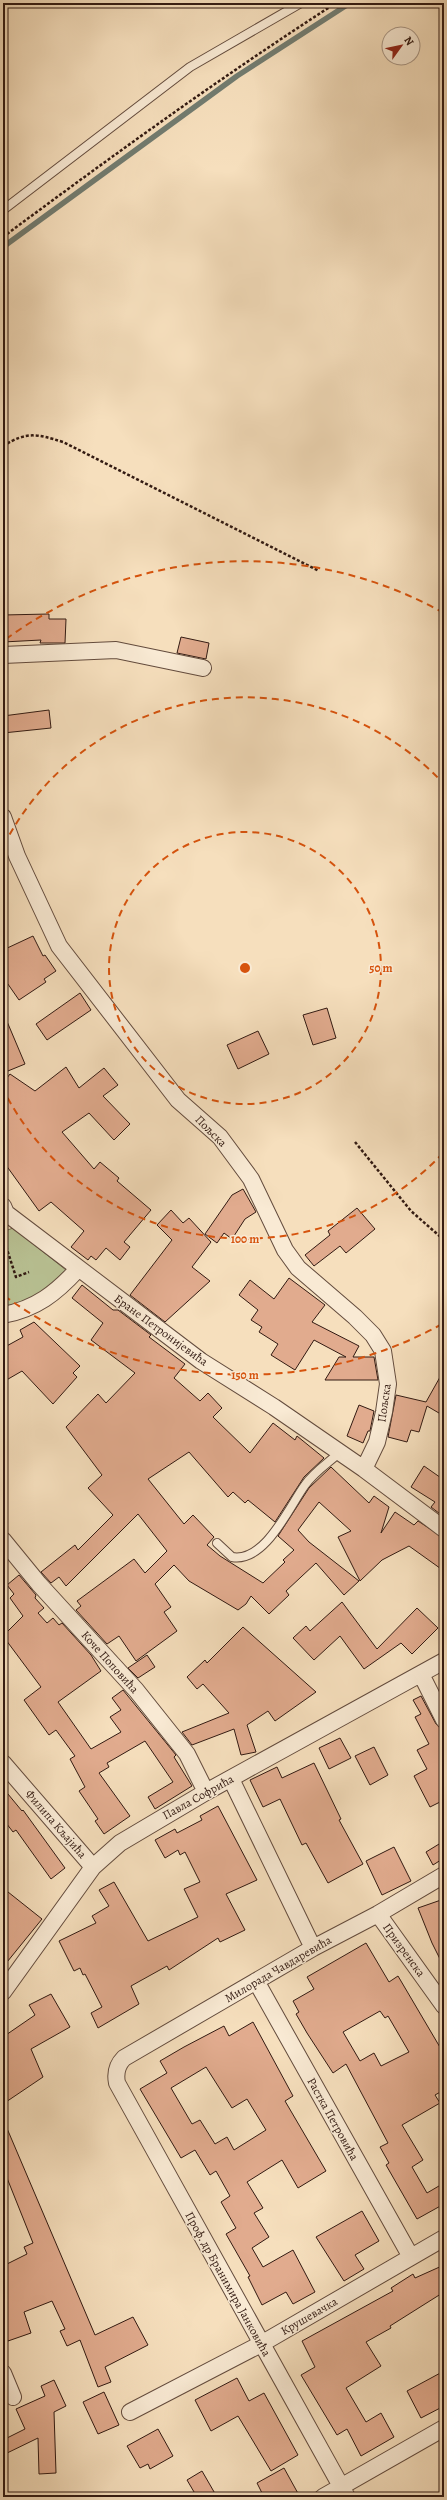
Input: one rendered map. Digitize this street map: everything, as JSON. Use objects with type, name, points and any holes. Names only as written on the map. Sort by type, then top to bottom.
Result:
[{"type":"street","points":[[3,655],[116,650],[203,668]]},
{"type":"street","name":"Пољска","points":[[3,817],[17,856],[60,946],[178,1100],[220,1136],[251,1179],[285,1250],[298,1268],[374,1335],[383,1351],[388,1384],[384,1412],[377,1442],[364,1469]]},
{"type":"street","name":"Бране Петронијевића","points":[[4,1213],[201,1361],[274,1407],[364,1469],[444,1529]]},
{"type":"street","points":[[3,1315],[22,1312],[39,1304],[60,1289],[78,1269]]},
{"type":"street","name":"Коче Поповића","points":[[3,1540],[39,1584],[136,1690],[187,1754],[206,1792]]},
{"type":"street","name":"Павла Софрића","points":[[3,1992],[93,1867],[120,1843],[206,1792],[444,1661]]},
{"type":"street","points":[[421,1674],[444,1720]]},
{"type":"street","name":"Филипа Кљајића","points":[[3,1763],[93,1867]]},
{"type":"street","points":[[231,1779],[313,1948]]},
{"type":"street","name":"Милорада Чавдаревића","points":[[117,2069],[124,2058],[313,1948],[378,1914],[444,1875]]},
{"type":"street","name":"Призренска","points":[[378,1914],[444,2006]]},
{"type":"street","name":"Растка Петровића","points":[[256,1981],[411,2257]]},
{"type":"street","name":"Проф. др Бранимира Јанковића","points":[[117,2069],[117,2084],[344,2492]]},
{"type":"street","name":"Крушевачка","points":[[130,2412],[261,2344],[444,2238]]},
{"type":"street","points":[[3,2373],[13,2397]]},
{"type":"street","points":[[323,2497],[344,2492],[444,2428]]},
{"type":"lane","points":[[3,210],[190,67],[301,3]]},
{"type":"lane","points":[[217,1543],[232,1557],[242,1558],[254,1554],[274,1533],[306,1484],[339,1453]]},
{"type":"path","points":[[3,237],[117,152],[248,59],[336,3]]},
{"type":"path","points":[[3,446],[22,436],[38,434],[63,442],[319,571]]},
{"type":"path","points":[[355,1142],[411,1211],[444,1240]]},
{"type":"path","points":[[3,1237],[16,1277],[29,1272]]},
{"type":"green space","points":[[13,1228],[66,1270],[61,1277],[29,1302],[3,1308],[3,1235],[5,1231]]},
{"type":"building","points":[[49,614],[49,619],[66,619],[65,643],[40,643],[41,640],[3,642],[3,615]]},
{"type":"building","points":[[181,637],[209,643],[206,659],[177,653]]},
{"type":"building","points":[[49,710],[51,728],[3,733],[3,716]]},
{"type":"building","points":[[33,936],[43,956],[45,955],[56,971],[44,979],[46,982],[19,1000],[3,977],[3,950]]},
{"type":"building","points":[[80,993],[91,1010],[47,1040],[36,1024]]},
{"type":"building","points":[[327,1008],[336,1038],[313,1045],[303,1015]]},
{"type":"building","points":[[3,1012],[25,1064],[3,1073]]},
{"type":"building","points":[[258,1031],[269,1054],[238,1069],[227,1045]]},
{"type":"building","points":[[66,1067],[79,1088],[104,1068],[118,1085],[103,1096],[130,1124],[114,1140],[89,1113],[62,1132],[94,1169],[100,1162],[119,1178],[117,1181],[151,1210],[124,1242],[130,1247],[120,1260],[106,1248],[96,1260],[91,1256],[88,1260],[71,1247],[84,1231],[51,1202],[39,1211],[3,1161],[3,1083],[10,1074],[35,1091]]},
{"type":"building","points":[[243,1189],[256,1212],[245,1219],[232,1239],[224,1233],[217,1243],[205,1234],[232,1195]]},
{"type":"building","points":[[357,1208],[375,1229],[346,1253],[340,1246],[314,1266],[305,1255],[330,1235],[328,1231]]},
{"type":"building","points":[[171,1210],[183,1223],[189,1218],[211,1242],[192,1267],[210,1281],[165,1322],[130,1295],[172,1240],[157,1225]]},
{"type":"building","points":[[289,1278],[325,1305],[312,1322],[359,1346],[353,1357],[374,1357],[378,1380],[325,1380],[339,1357],[346,1357],[314,1340],[295,1370],[271,1355],[278,1344],[259,1332],[262,1327],[251,1320],[258,1310],[239,1295],[250,1280],[274,1299]]},
{"type":"building","points":[[82,1285],[113,1310],[118,1310],[151,1335],[149,1337],[185,1364],[174,1378],[200,1401],[208,1393],[222,1408],[213,1417],[250,1453],[273,1423],[295,1440],[297,1436],[324,1458],[304,1477],[275,1522],[248,1500],[245,1503],[233,1492],[228,1497],[189,1452],[148,1479],[184,1524],[193,1515],[214,1537],[207,1545],[220,1556],[263,1583],[285,1562],[283,1560],[294,1550],[278,1536],[309,1488],[331,1467],[369,1503],[374,1496],[389,1507],[381,1533],[395,1512],[414,1525],[418,1521],[444,1538],[444,1571],[409,1546],[382,1560],[360,1581],[338,1537],[351,1531],[319,1502],[298,1530],[309,1542],[359,1581],[344,1595],[316,1563],[286,1591],[289,1595],[269,1614],[251,1596],[246,1604],[238,1610],[189,1581],[174,1565],[155,1584],[171,1607],[164,1612],[177,1631],[136,1661],[119,1636],[107,1644],[76,1610],[81,1606],[77,1601],[134,1559],[145,1573],[167,1551],[138,1514],[66,1586],[59,1577],[51,1583],[41,1572],[75,1545],[78,1550],[113,1515],[88,1488],[102,1475],[66,1427],[98,1394],[106,1403],[135,1373],[91,1340],[103,1323],[72,1298]]},
{"type":"building","points":[[34,1322],[80,1366],[73,1373],[77,1377],[53,1404],[22,1371],[3,1382],[3,1348],[23,1337],[20,1330]]},
{"type":"building","points":[[444,1370],[444,1416],[427,1406],[419,1432],[411,1430],[407,1442],[388,1437],[396,1395],[426,1402]]},
{"type":"building","points":[[359,1405],[374,1411],[370,1431],[368,1431],[363,1443],[347,1436]]},
{"type":"building","points":[[424,1466],[444,1480],[444,1517],[431,1507],[435,1502],[411,1487]]},
{"type":"building","points":[[19,1575],[36,1595],[35,1598],[44,1608],[38,1613],[47,1623],[53,1618],[59,1625],[62,1623],[91,1655],[101,1671],[58,1702],[91,1749],[121,1732],[110,1717],[121,1710],[112,1698],[123,1690],[176,1755],[174,1757],[192,1786],[155,1809],[148,1797],[173,1782],[145,1741],[107,1763],[109,1767],[99,1773],[130,1816],[104,1834],[95,1821],[98,1819],[79,1791],[85,1787],[70,1759],[75,1756],[56,1730],[49,1735],[24,1700],[41,1687],[3,1636],[23,1616],[10,1598],[14,1594],[7,1585]]},
{"type":"building","points":[[342,1602],[377,1649],[417,1608],[438,1628],[412,1654],[401,1643],[364,1669],[340,1636],[314,1660],[293,1638],[306,1626],[310,1631]]},
{"type":"building","points":[[243,1627],[316,1692],[275,1721],[268,1711],[247,1725],[256,1752],[241,1755],[234,1729],[192,1745],[182,1732],[229,1713],[203,1684],[197,1689],[187,1677],[205,1660],[207,1663]]},
{"type":"building","points":[[147,1655],[155,1667],[138,1678],[128,1668]]},
{"type":"building","points":[[421,1696],[436,1724],[444,1729],[444,1800],[430,1807],[414,1776],[427,1769],[417,1750],[429,1744],[415,1717],[421,1714],[413,1700]]},
{"type":"building","points":[[340,1738],[351,1758],[329,1769],[319,1748]]},
{"type":"building","points":[[374,1747],[388,1775],[370,1785],[355,1756]]},
{"type":"building","points":[[314,1763],[341,1819],[339,1820],[363,1864],[328,1883],[306,1843],[302,1845],[280,1799],[263,1807],[250,1780],[277,1767],[282,1778]]},
{"type":"building","points":[[3,1788],[22,1811],[23,1810],[65,1868],[51,1879],[16,1830],[13,1832],[3,1819]]},
{"type":"building","points":[[218,1806],[257,1880],[226,1894],[245,1930],[220,1942],[218,1938],[169,1970],[167,1966],[131,1986],[139,2004],[98,2028],[91,2013],[102,2007],[85,1974],[83,1975],[80,1968],[74,1971],[59,1941],[96,1923],[92,1916],[109,1906],[99,1890],[114,1882],[148,1941],[198,1917],[184,1889],[200,1882],[185,1852],[180,1855],[178,1850],[165,1858],[155,1840],[175,1829],[177,1833],[202,1820],[200,1816]]},
{"type":"building","points":[[444,1841],[444,1858],[433,1865],[426,1852]]},
{"type":"building","points":[[394,1847],[411,1881],[382,1895],[366,1861]]},
{"type":"building","points":[[3,1888],[42,1919],[3,1967]]},
{"type":"building","points":[[441,1900],[444,1908],[444,1967],[432,1943],[418,1908]]},
{"type":"building","points":[[366,1943],[389,1982],[398,1976],[444,2054],[444,2090],[435,2095],[440,2103],[402,2125],[423,2160],[412,2167],[427,2193],[444,2183],[444,2204],[417,2219],[386,2165],[389,2163],[380,2147],[388,2143],[346,2064],[333,2073],[296,2014],[299,2012],[293,2001],[314,1989],[307,1977]],"holes":[[[380,2011],[385,2018],[388,2016],[409,2052],[381,2066],[374,2053],[360,2061],[343,2032]]]},
{"type":"building","points":[[51,1994],[70,2027],[31,2049],[43,2077],[3,2104],[3,2037],[35,2015],[29,2005]]},
{"type":"building","points":[[253,2022],[293,2096],[285,2101],[326,2171],[298,2188],[282,2160],[247,2182],[263,2208],[254,2213],[269,2237],[252,2248],[263,2267],[293,2250],[315,2292],[293,2304],[286,2292],[262,2305],[248,2277],[250,2276],[226,2234],[236,2228],[221,2202],[230,2196],[216,2171],[210,2175],[195,2150],[181,2158],[140,2089],[167,2073],[160,2061],[224,2026],[229,2036]],"holes":[[[206,2067],[232,2108],[247,2099],[266,2130],[234,2150],[227,2137],[215,2144],[200,2120],[192,2124],[171,2088]]]},
{"type":"building","points":[[3,2119],[95,2335],[133,2317],[148,2345],[105,2367],[111,2382],[98,2387],[80,2340],[67,2346],[60,2331],[65,2329],[52,2301],[24,2312],[31,2333],[8,2341],[3,2325],[3,2320],[7,2318],[3,2306],[3,2266],[27,2254],[24,2247],[33,2243],[3,2168]]},
{"type":"building","points":[[362,2211],[379,2241],[355,2255],[364,2269],[344,2281],[316,2237]]},
{"type":"building","points":[[444,2265],[444,2292],[390,2326],[391,2328],[366,2342],[381,2366],[346,2388],[366,2422],[381,2413],[394,2437],[361,2456],[347,2429],[337,2435],[301,2375],[315,2367],[302,2341],[393,2291],[391,2288],[413,2274],[415,2278]]},
{"type":"building","points":[[444,2371],[444,2406],[421,2418],[407,2391]]},
{"type":"building","points":[[237,2378],[249,2401],[264,2393],[298,2455],[271,2471],[238,2416],[211,2431],[195,2400]]},
{"type":"building","points":[[54,2380],[66,2406],[54,2412],[56,2473],[39,2474],[38,2438],[3,2455],[3,2440],[25,2429],[16,2409],[45,2396],[41,2386]]},
{"type":"building","points":[[104,2392],[119,2425],[98,2434],[83,2402]]},
{"type":"building","points":[[158,2429],[173,2456],[150,2469],[148,2464],[140,2468],[127,2446]]},
{"type":"building","points":[[284,2468],[300,2497],[264,2497],[257,2483]]},
{"type":"building","points":[[202,2471],[217,2497],[197,2497],[187,2480]]},
{"type":"waterway","points":[[3,247],[237,76],[350,3]]}]
